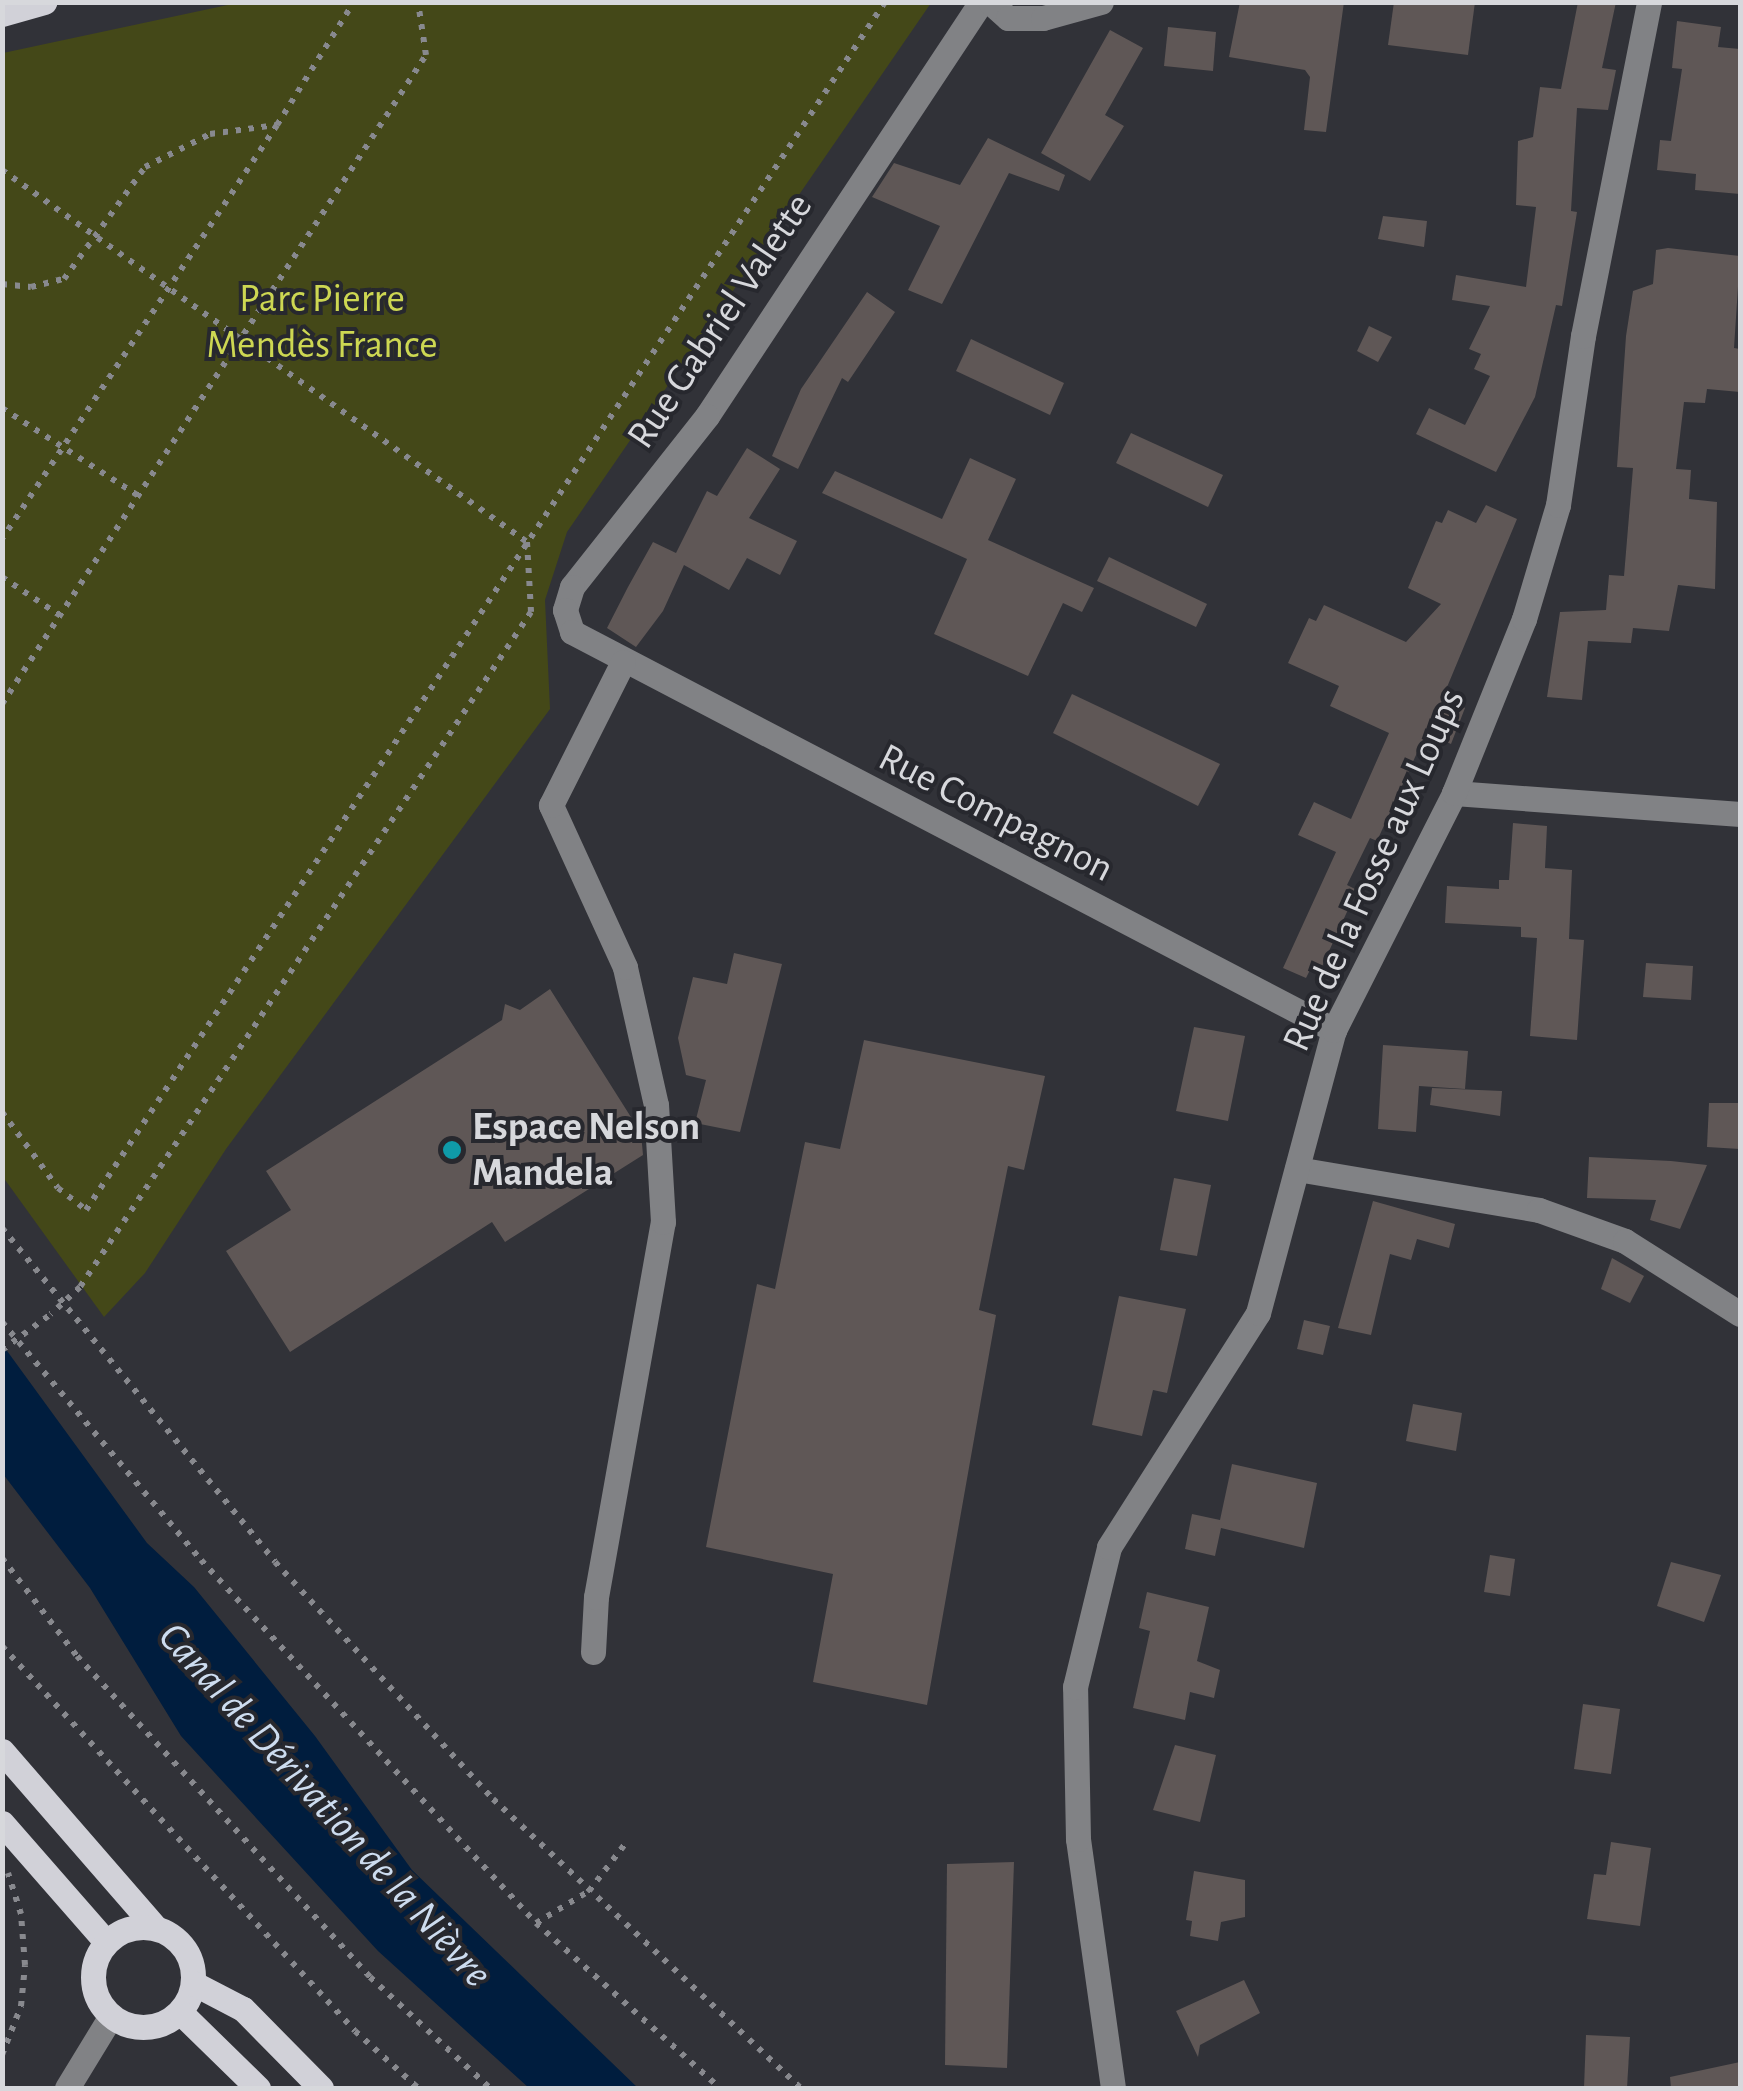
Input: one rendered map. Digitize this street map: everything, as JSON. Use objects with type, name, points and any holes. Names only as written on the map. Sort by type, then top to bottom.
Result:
[{"type":"main road","points":[[2,14],[44,2]]},
{"type":"main road","points":[[2,1751],[156,1928],[188,1954],[193,1983],[180,2012],[138,2028],[111,2016],[94,1988],[97,1956],[106,1942],[129,1928],[156,1928]]},
{"type":"main road","points":[[2,1822],[106,1942]]},
{"type":"main road","points":[[193,1983],[243,2009],[321,2088]]},
{"type":"main road","points":[[180,2012],[258,2088]]},
{"type":"street","name":"Rue Gabriel Valette","points":[[623,662],[572,632],[565,610],[572,588],[707,416],[981,2]]},
{"type":"street","points":[[990,2],[1008,18],[1043,18],[1102,2]]},
{"type":"street","name":"Rue de la Fosse aux Loups","points":[[1113,2088],[1078,1839],[1075,1687],[1109,1547],[1244,1343],[1258,1313],[1334,1030],[1454,792],[1524,619],[1558,505],[1583,336],[1650,2]]},
{"type":"street","name":"Rue Compagnon","points":[[623,662],[1334,1030]]},
{"type":"street","points":[[593,1652],[596,1597],[663,1222],[656,1104],[625,967],[551,806],[623,662]]},
{"type":"street","points":[[1454,792],[1740,814]]},
{"type":"street","points":[[1297,1169],[1540,1210],[1625,1241],[1740,1314]]},
{"type":"street","points":[[67,2088],[111,2016]]},
{"type":"path","points":[[2,539],[277,125],[354,2]]},
{"type":"path","points":[[2,704],[243,341],[426,55],[418,2]]},
{"type":"path","points":[[2,1112],[58,1188],[86,1210],[885,2]]},
{"type":"path","points":[[2,284],[31,287],[64,279],[146,167],[210,134],[277,125]]},
{"type":"path","points":[[2,170],[527,542]]},
{"type":"path","points":[[2,408],[140,497]]},
{"type":"path","points":[[2,1350],[60,1306],[92,1270],[531,612],[527,542]]},
{"type":"path","points":[[2,577],[61,616]]},
{"type":"path","points":[[2,1228],[60,1306],[275,1562],[493,1799],[801,2088]]},
{"type":"path","points":[[2,1322],[200,1560],[536,1923],[720,2088]]},
{"type":"path","points":[[3,1560],[78,1656],[370,1977],[490,2088]]},
{"type":"path","points":[[2,1646],[355,2031],[418,2088]]},
{"type":"path","points":[[536,1923],[589,1891],[626,1844]]},
{"type":"path","points":[[2,1858],[21,1914],[25,1965],[21,2006],[2,2056]]},
{"type":"green space","name":"Parc Pierre Mendès France","points":[[237,3],[931,3],[567,532],[545,600],[550,709],[226,1149],[145,1273],[104,1317],[3,1177],[3,53]]},
{"type":"water","name":"Canal de Dérivation de la Nièvre","points":[[2,1344],[147,1543],[194,1587],[315,1736],[412,1870],[638,2088],[529,2088],[378,1951],[181,1736],[90,1588],[3,1474]]},
{"type":"building","points":[[1240,2],[1344,2],[1326,132],[1304,130],[1310,77],[1305,70],[1229,57]]},
{"type":"building","points":[[1394,2],[1475,2],[1468,55],[1388,45]]},
{"type":"building","points":[[1578,2],[1616,2],[1602,68],[1616,70],[1608,110],[1577,108],[1571,211],[1577,212],[1562,306],[1556,305],[1535,397],[1496,472],[1416,434],[1429,408],[1465,425],[1490,376],[1474,369],[1481,354],[1469,349],[1490,306],[1452,300],[1456,275],[1526,287],[1536,207],[1516,205],[1518,141],[1533,137],[1540,87],[1561,89]]},
{"type":"building","points":[[1677,21],[1721,27],[1718,47],[1740,49],[1740,194],[1695,190],[1696,174],[1657,170],[1660,140],[1671,141],[1682,69],[1672,68]]},
{"type":"building","points":[[1168,27],[1216,32],[1213,71],[1164,66]]},
{"type":"building","points":[[1110,30],[1143,48],[1105,115],[1124,126],[1090,181],[1041,153]]},
{"type":"building","points":[[988,138],[1065,175],[1059,191],[1009,173],[942,304],[908,290],[940,226],[872,197],[894,163],[960,185]]},
{"type":"building","points":[[1383,216],[1427,221],[1424,247],[1378,239]]},
{"type":"building","points":[[1656,250],[1740,256],[1734,348],[1740,349],[1740,392],[1707,389],[1705,403],[1684,402],[1676,469],[1691,470],[1689,499],[1717,502],[1715,589],[1678,585],[1669,631],[1633,628],[1631,643],[1588,641],[1582,700],[1547,697],[1560,612],[1606,610],[1609,575],[1624,576],[1633,468],[1617,467],[1626,336],[1633,291],[1653,284]]},
{"type":"building","points":[[867,292],[895,312],[848,382],[842,378],[798,469],[772,456],[801,389]]},
{"type":"building","points":[[1369,326],[1392,337],[1378,362],[1357,351]]},
{"type":"building","points":[[971,339],[1064,383],[1050,415],[956,371]]},
{"type":"building","points":[[1131,433],[1223,475],[1208,507],[1116,463]]},
{"type":"building","points":[[747,448],[780,469],[749,518],[797,541],[780,575],[747,558],[729,590],[684,565],[663,611],[636,647],[607,628],[653,542],[676,553],[707,491],[717,496]]},
{"type":"building","points":[[970,458],[1016,479],[988,540],[1094,588],[1082,612],[1063,603],[1028,676],[934,634],[967,559],[822,493],[835,471],[942,519]]},
{"type":"building","points":[[1486,505],[1517,519],[1445,692],[1465,708],[1451,744],[1426,733],[1377,841],[1370,838],[1347,885],[1357,890],[1319,973],[1310,970],[1306,978],[1283,968],[1336,852],[1298,835],[1314,802],[1351,819],[1389,733],[1330,706],[1339,686],[1288,663],[1309,618],[1316,621],[1324,605],[1406,642],[1441,604],[1408,588],[1436,521],[1442,523],[1448,510],[1476,523]]},
{"type":"building","points":[[1109,557],[1207,604],[1196,627],[1097,581]]},
{"type":"building","points":[[1072,694],[1220,764],[1198,806],[1053,733]]},
{"type":"building","points":[[1513,823],[1547,826],[1545,868],[1572,870],[1569,939],[1584,940],[1577,1040],[1530,1036],[1537,938],[1521,937],[1521,927],[1445,923],[1447,886],[1499,889],[1499,880],[1509,880]]},
{"type":"building","points":[[734,953],[782,964],[740,1132],[695,1123],[706,1080],[686,1075],[678,1038],[693,977],[727,984]]},
{"type":"building","points":[[1646,963],[1693,966],[1691,1000],[1643,997]]},
{"type":"building","name":"Espace Nelson Mandela","points":[[550,989],[641,1133],[643,1155],[505,1242],[492,1222],[290,1352],[226,1251],[291,1210],[266,1171],[502,1020],[505,1004],[520,1010]]},
{"type":"building","points":[[1194,1027],[1245,1036],[1228,1121],[1176,1111]]},
{"type":"building","points":[[864,1040],[1045,1076],[1024,1170],[1008,1166],[979,1310],[996,1315],[927,1705],[813,1682],[833,1574],[706,1547],[757,1284],[775,1289],[805,1142],[840,1149]]},
{"type":"building","points":[[1383,1045],[1468,1051],[1465,1089],[1419,1086],[1416,1132],[1378,1129]]},
{"type":"building","points":[[1432,1088],[1502,1091],[1500,1116],[1430,1105]]},
{"type":"building","points":[[1709,1103],[1740,1103],[1740,1149],[1707,1147]]},
{"type":"building","points":[[1589,1157],[1707,1165],[1680,1229],[1650,1220],[1656,1200],[1587,1198]]},
{"type":"building","points":[[1174,1178],[1211,1185],[1197,1256],[1160,1250]]},
{"type":"building","points":[[1373,1201],[1455,1224],[1449,1248],[1417,1239],[1411,1260],[1390,1254],[1371,1335],[1338,1328]]},
{"type":"building","points":[[1612,1258],[1644,1276],[1630,1303],[1601,1289]]},
{"type":"building","points":[[1119,1296],[1186,1309],[1167,1393],[1153,1390],[1142,1436],[1092,1425]]},
{"type":"building","points":[[1304,1320],[1330,1326],[1323,1355],[1297,1349]]},
{"type":"building","points":[[1413,1404],[1462,1413],[1456,1451],[1406,1441]]},
{"type":"building","points":[[1232,1464],[1317,1483],[1304,1548],[1221,1528],[1215,1556],[1185,1549],[1192,1514],[1220,1520]]},
{"type":"building","points":[[1490,1555],[1515,1559],[1510,1596],[1484,1592]]},
{"type":"building","points":[[1671,1562],[1721,1575],[1704,1622],[1657,1606]]},
{"type":"building","points":[[1147,1592],[1209,1607],[1197,1661],[1220,1670],[1214,1698],[1190,1692],[1185,1720],[1133,1708],[1150,1631],[1139,1628]]},
{"type":"building","points":[[1583,1704],[1620,1709],[1611,1774],[1574,1769]]},
{"type":"building","points":[[1175,1745],[1216,1755],[1200,1822],[1153,1810]]},
{"type":"building","points":[[1611,1842],[1651,1848],[1640,1926],[1587,1919],[1594,1874],[1606,1875]]},
{"type":"building","points":[[1014,1862],[1007,2068],[945,2065],[947,1864]]},
{"type":"building","points":[[1194,1871],[1245,1880],[1245,1917],[1221,1922],[1218,1941],[1190,1936],[1192,1921],[1186,1920]]},
{"type":"building","points":[[1244,1980],[1260,2013],[1200,2045],[1198,2057],[1176,2011]]},
{"type":"building","points":[[1586,2035],[1630,2037],[1627,2088],[1584,2088]]},
{"type":"building","points":[[1740,2062],[1740,2088],[1671,2088],[1670,2077]]},
{"type":"place","name":"Espace Nelson Mandela","points":[[452,1150]]}]
